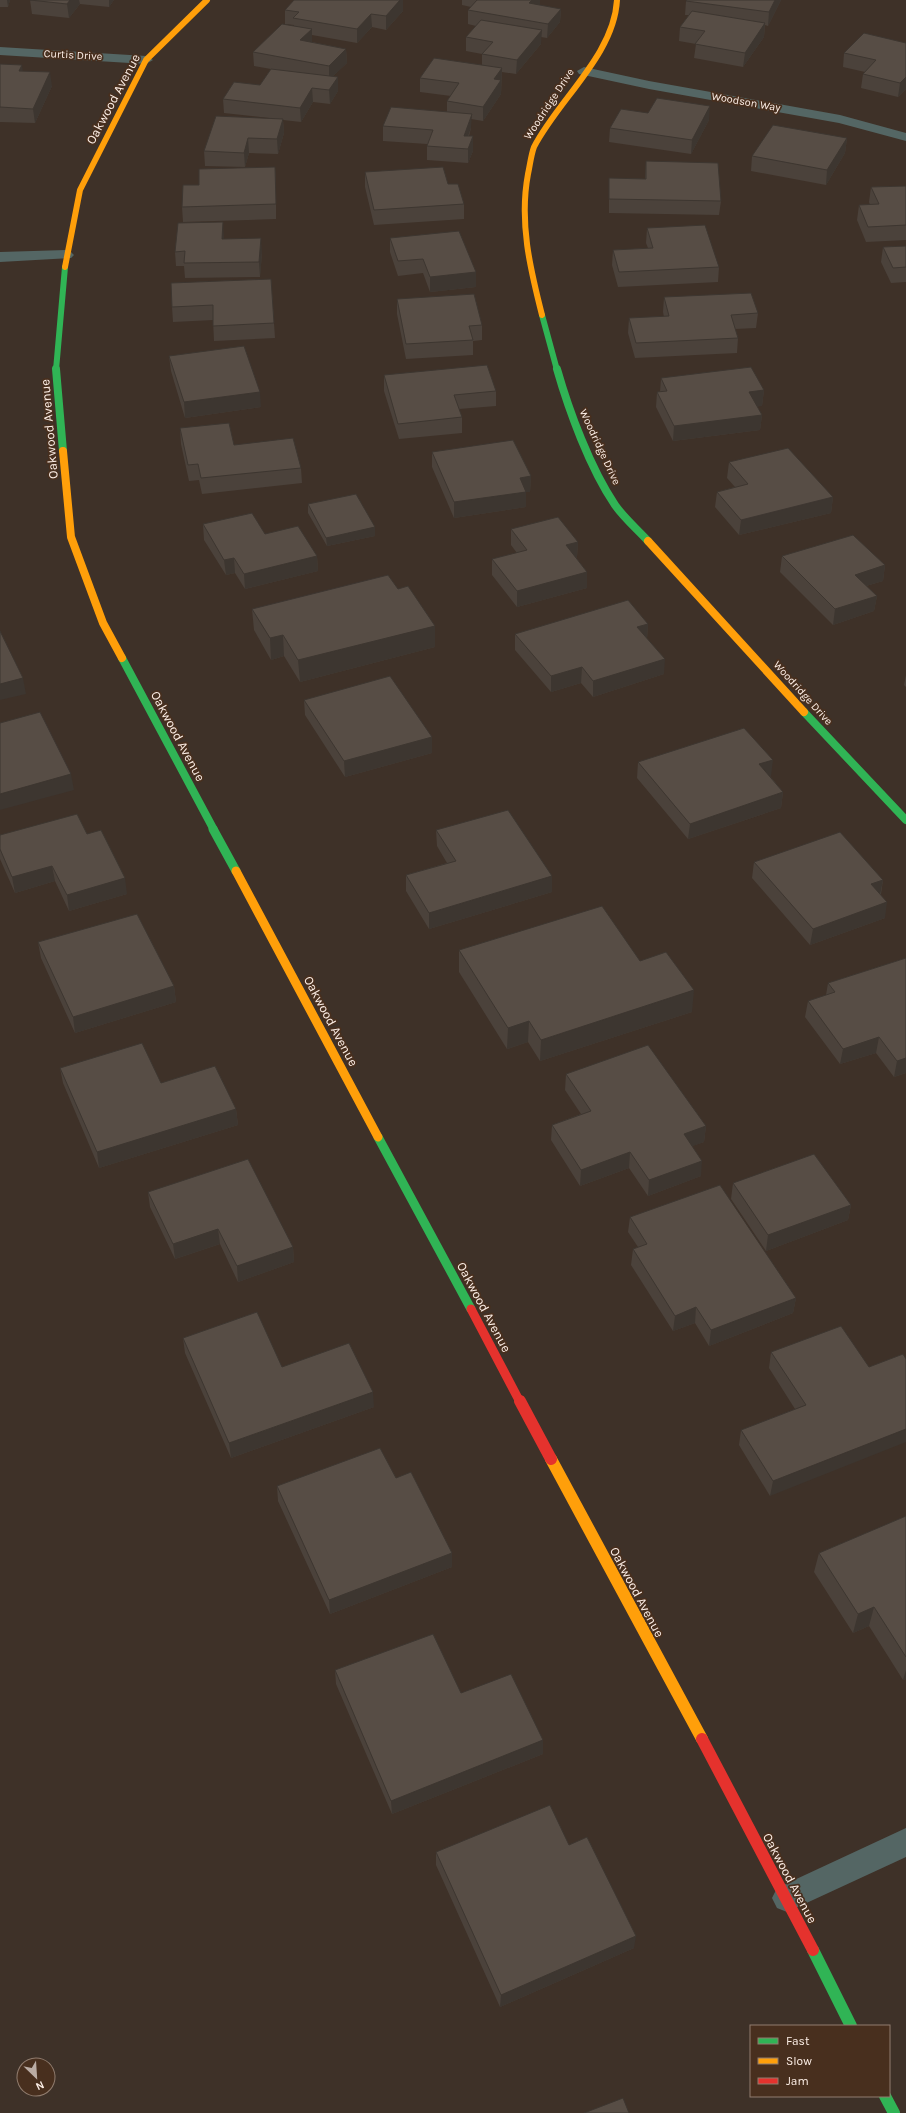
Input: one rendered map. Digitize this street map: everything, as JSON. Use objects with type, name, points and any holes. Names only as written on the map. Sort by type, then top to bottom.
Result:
[{"type":"main road","name":"Oakwood Avenue","points":[[207,0],[146,60],[80,190],[66,255],[56,371],[71,537],[103,623],[787,1898],[850,2025]]},
{"type":"main road","name":"Woodridge Drive","points":[[617,0],[619,7],[605,41],[534,149],[526,183],[523,219],[530,269],[563,391],[589,456],[615,505],[836,747],[906,820]]},
{"type":"main road","points":[[886,2097],[894,2113]]},
{"type":"street","name":"Curtis Drive","points":[[0,51],[146,60]]},
{"type":"street","name":"Woodson Way","points":[[584,71],[649,85],[840,119],[906,137]]},
{"type":"street","points":[[0,257],[66,255]]},
{"type":"street","points":[[787,1898],[906,1842]]},
{"type":"building","points":[[30,0],[70,0],[67,4]]},
{"type":"building","points":[[294,0],[400,0],[386,16],[371,14],[357,29],[293,18],[299,12],[285,10]]},
{"type":"building","points":[[477,0],[532,0],[529,3],[561,9],[548,24],[468,10]]},
{"type":"building","points":[[775,0],[769,12],[686,1]]},
{"type":"building","points":[[692,11],[765,23],[745,53],[695,44],[705,31],[680,27]]},
{"type":"building","points":[[481,20],[542,30],[517,60],[482,54],[493,42],[466,37]]},
{"type":"building","points":[[282,24],[312,29],[300,40],[346,49],[329,66],[253,52]]},
{"type":"building","points":[[864,33],[906,43],[906,77],[900,83],[863,74],[876,60],[844,53]]},
{"type":"building","points":[[434,58],[502,68],[494,79],[501,80],[483,107],[447,101],[459,83],[420,78]]},
{"type":"building","points":[[0,64],[22,65],[19,71],[50,72],[33,109],[0,107]]},
{"type":"building","points":[[271,69],[338,77],[329,90],[312,88],[300,108],[223,99],[234,82],[260,85]]},
{"type":"building","points":[[657,98],[710,106],[692,140],[610,128],[621,109],[648,113]]},
{"type":"building","points":[[391,107],[472,114],[464,136],[473,136],[468,149],[427,146],[433,130],[383,126]]},
{"type":"building","points":[[216,116],[283,119],[277,139],[248,138],[244,153],[204,151]]},
{"type":"building","points":[[773,125],[847,138],[827,170],[752,156]]},
{"type":"building","points":[[646,161],[718,163],[721,201],[609,199],[609,178],[646,179]]},
{"type":"building","points":[[275,167],[276,204],[182,207],[183,185],[199,185],[199,169]]},
{"type":"building","points":[[443,167],[448,184],[458,184],[464,204],[374,210],[365,172]]},
{"type":"building","points":[[906,186],[906,225],[868,227],[859,205],[879,204],[871,187]]},
{"type":"building","points":[[223,222],[222,239],[261,238],[259,262],[184,263],[185,251],[175,252],[178,223]]},
{"type":"building","points":[[705,225],[719,267],[619,272],[613,250],[653,248],[647,228]]},
{"type":"building","points":[[459,231],[476,272],[430,277],[423,259],[398,261],[390,238]]},
{"type":"building","points":[[906,246],[906,267],[893,268],[883,247]]},
{"type":"building","points":[[271,279],[274,323],[213,326],[213,305],[172,307],[171,283]]},
{"type":"building","points":[[751,293],[758,313],[731,315],[738,338],[636,343],[629,318],[669,316],[664,297]]},
{"type":"building","points":[[474,294],[482,325],[469,326],[473,340],[406,344],[397,299]]},
{"type":"building","points":[[244,346],[260,392],[184,402],[169,356]]},
{"type":"building","points":[[487,365],[496,391],[454,395],[462,417],[398,424],[384,375]]},
{"type":"building","points":[[751,367],[764,390],[749,392],[762,415],[674,426],[657,392],[667,391],[661,378]]},
{"type":"building","points":[[229,423],[234,445],[293,438],[301,468],[201,478],[198,464],[188,465],[180,428]]},
{"type":"building","points":[[513,440],[531,476],[520,478],[526,492],[454,502],[432,452]]},
{"type":"building","points":[[788,448],[833,497],[741,520],[717,492],[748,484],[729,462]]},
{"type":"building","points":[[356,494],[375,527],[326,538],[308,504]]},
{"type":"building","points":[[252,513],[265,534],[298,526],[317,556],[244,574],[234,558],[224,560],[203,524]]},
{"type":"building","points":[[558,517],[578,542],[566,545],[587,572],[517,591],[492,559],[527,550],[511,529]]},
{"type":"building","points":[[853,535],[885,565],[855,575],[877,596],[835,609],[782,556]]},
{"type":"building","points":[[388,575],[398,589],[408,586],[435,626],[298,660],[283,635],[270,638],[252,609]]},
{"type":"building","points":[[628,600],[648,624],[637,627],[665,659],[593,681],[582,667],[551,676],[515,634]]},
{"type":"building","points":[[0,631],[23,678],[0,684]]},
{"type":"building","points":[[390,676],[432,737],[344,761],[304,700]]},
{"type":"building","points":[[40,712],[71,774],[0,794],[0,723]]},
{"type":"building","points":[[744,728],[773,760],[759,764],[783,792],[690,824],[638,762]]},
{"type":"building","points":[[508,810],[552,876],[429,913],[406,875],[456,861],[436,830]]},
{"type":"building","points":[[77,814],[87,834],[101,830],[125,878],[67,895],[52,866],[12,877],[0,849],[0,835]]},
{"type":"building","points":[[840,832],[883,880],[871,884],[887,902],[813,929],[754,862]]},
{"type":"building","points":[[602,906],[640,961],[666,952],[694,990],[541,1040],[529,1021],[508,1028],[459,950]]},
{"type":"building","points":[[137,914],[174,986],[73,1017],[38,942]]},
{"type":"building","points":[[906,958],[906,1058],[897,1061],[879,1037],[843,1049],[808,1001],[835,992],[828,983]]},
{"type":"building","points":[[142,1043],[161,1083],[215,1066],[236,1109],[97,1152],[60,1068]]},
{"type":"building","points":[[648,1045],[706,1126],[684,1134],[702,1161],[649,1180],[630,1152],[581,1170],[552,1125],[591,1111],[566,1074]]},
{"type":"building","points":[[814,1154],[851,1205],[768,1235],[733,1183]]},
{"type":"building","points":[[248,1159],[293,1247],[237,1266],[218,1229],[173,1244],[148,1192]]},
{"type":"building","points":[[720,1185],[796,1298],[711,1330],[696,1307],[675,1316],[633,1249],[647,1244],[630,1217]]},
{"type":"building","points":[[257,1312],[282,1367],[349,1343],[373,1392],[229,1443],[183,1338]]},
{"type":"building","points":[[841,1326],[869,1367],[903,1354],[906,1359],[906,1429],[773,1481],[741,1430],[806,1405],[771,1352]]},
{"type":"building","points":[[380,1448],[396,1478],[411,1472],[452,1553],[329,1600],[277,1486]]},
{"type":"building","points":[[906,1516],[906,1657],[874,1607],[858,1614],[819,1553]]},
{"type":"building","points":[[433,1634],[461,1693],[511,1674],[543,1740],[391,1801],[335,1670]]},
{"type":"building","points":[[550,1805],[569,1845],[587,1837],[636,1936],[501,1995],[436,1852]]},
{"type":"building","points":[[623,2098],[629,2113],[584,2113]]},
{"type":"traffic: fast","points":[[63,451],[56,371],[65,267]]},
{"type":"traffic: fast","points":[[542,315],[565,398],[589,456],[615,505],[648,541]]},
{"type":"traffic: fast","points":[[122,658],[236,871]]},
{"type":"traffic: fast","points":[[804,712],[906,820]]},
{"type":"traffic: fast","points":[[378,1137],[471,1309]]},
{"type":"traffic: fast","points":[[813,1950],[850,2025]]},
{"type":"traffic: fast","points":[[886,2097],[894,2113]]},
{"type":"traffic: slow","points":[[65,267],[80,190],[146,60],[207,0]]},
{"type":"traffic: slow","points":[[542,315],[529,260],[524,224],[524,206],[529,169],[534,148],[542,134],[584,74],[610,32],[616,14],[617,0]]},
{"type":"traffic: slow","points":[[63,451],[71,537],[103,623],[122,658]]},
{"type":"traffic: slow","points":[[648,541],[804,712]]},
{"type":"traffic: slow","points":[[236,871],[378,1137]]},
{"type":"traffic: slow","points":[[551,1459],[702,1739]]},
{"type":"traffic: jam","points":[[471,1309],[551,1459]]},
{"type":"traffic: jam","points":[[702,1739],[813,1950]]}]
